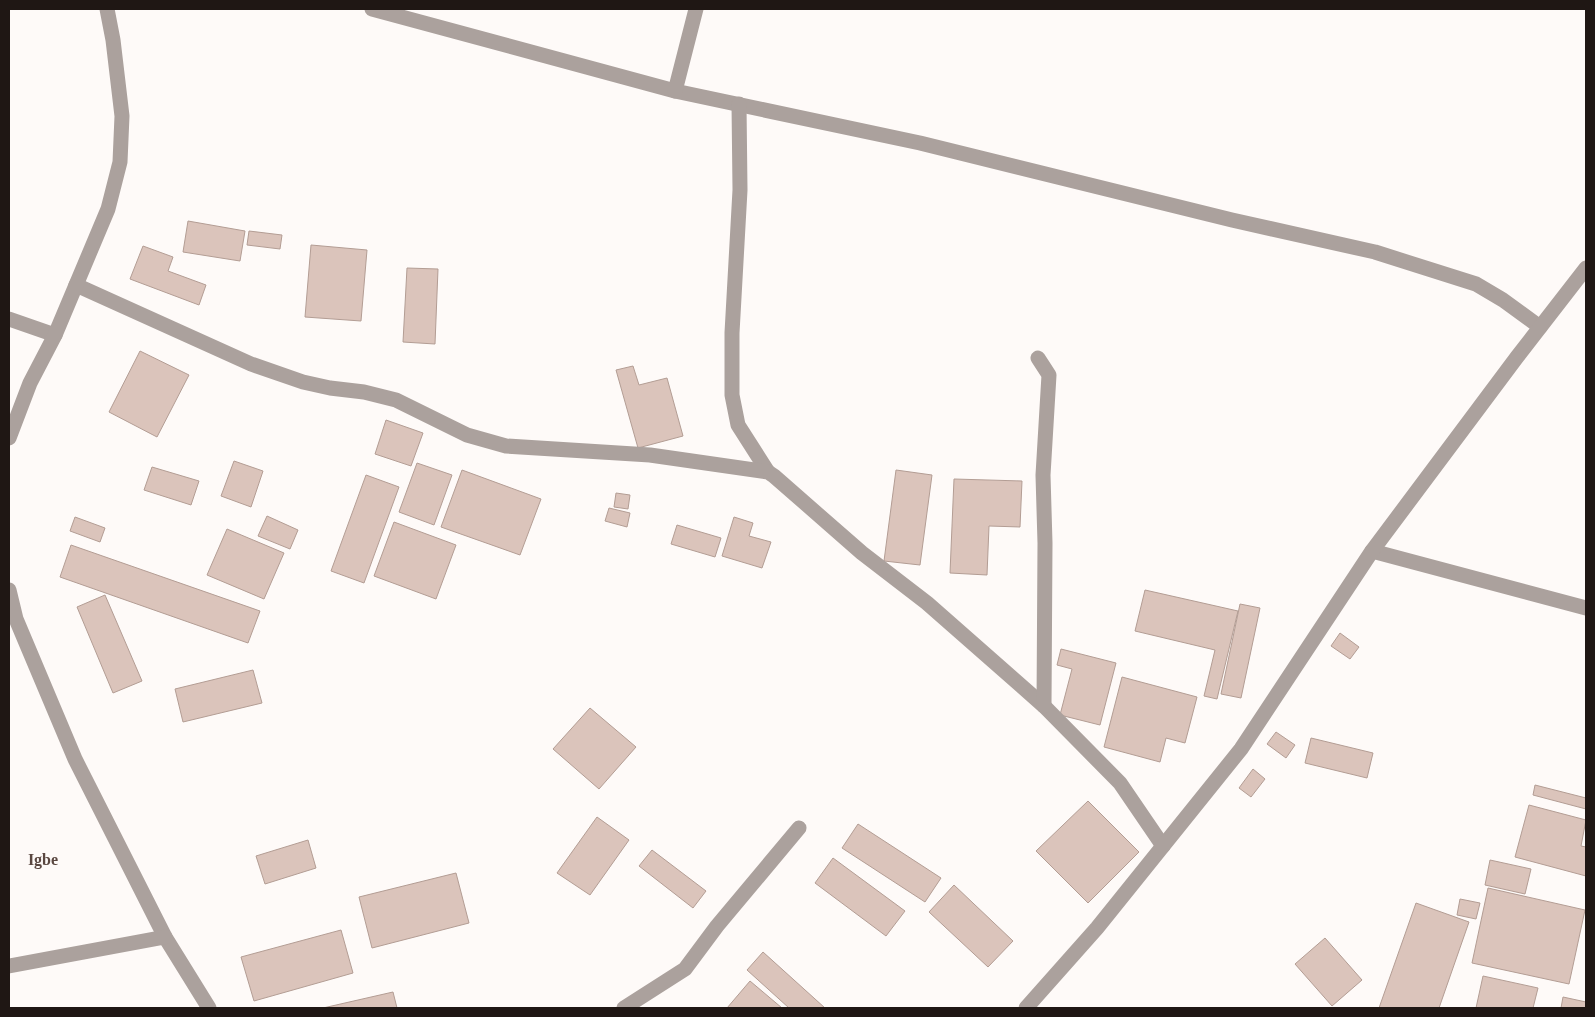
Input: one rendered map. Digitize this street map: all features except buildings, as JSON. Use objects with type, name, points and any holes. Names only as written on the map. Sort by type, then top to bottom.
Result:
[{"type":"street","points":[[9,438],[30,384],[55,335],[108,209],[120,162],[122,116],[114,40],[106,9]]},
{"type":"street","points":[[372,9],[675,91],[920,143],[1232,220],[1375,252],[1476,284],[1503,300],[1540,327]]},
{"type":"street","points":[[675,91],[696,9]]},
{"type":"street","points":[[739,104],[740,190],[732,333],[732,395],[738,425],[768,472],[862,553],[927,603],[1044,706],[1120,783],[1163,846]]},
{"type":"street","points":[[1026,1008],[1096,928],[1241,749],[1372,551],[1586,268]]},
{"type":"street","points":[[76,285],[251,364],[303,382],[330,388],[364,392],[396,400],[467,435],[506,446],[650,455],[768,472]]},
{"type":"street","points":[[9,319],[55,335]]},
{"type":"street","points":[[1038,358],[1049,375],[1043,475],[1045,543],[1044,706]]},
{"type":"street","points":[[1372,551],[1586,608]]},
{"type":"street","points":[[9,590],[16,619],[75,759],[165,937],[210,1008]]},
{"type":"street","points":[[624,1008],[685,969],[716,926],[799,828]]},
{"type":"street","points":[[9,966],[165,937]]},
{"type":"district","name":"Igbe","points":[[43,859]]}]
